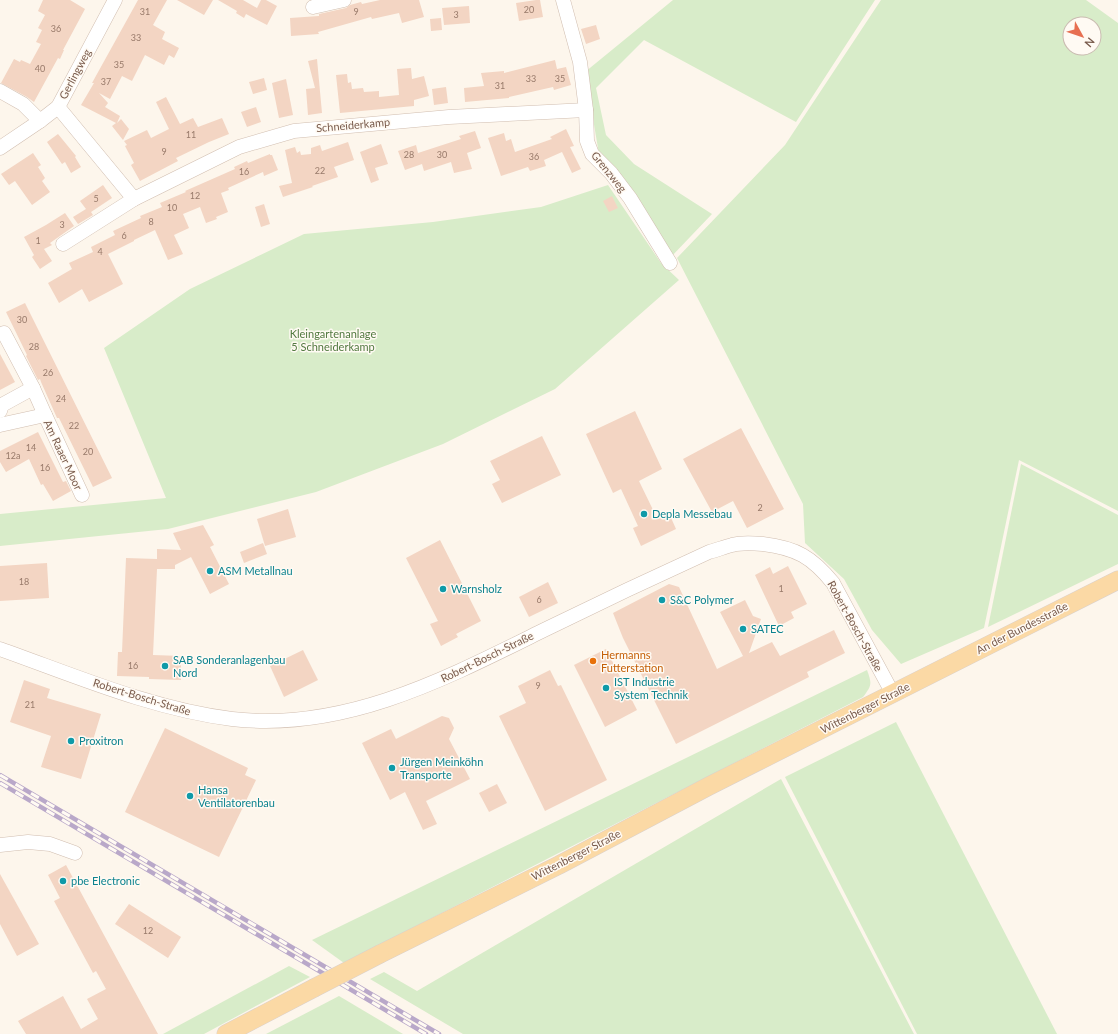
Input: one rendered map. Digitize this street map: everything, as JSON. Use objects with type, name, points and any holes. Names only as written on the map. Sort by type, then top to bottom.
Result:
[{"type":"main road","name":"An der Bundesstraße","points":[[927,677],[1118,580]]},
{"type":"main road","name":"Wittenberger Straße","points":[[226,1034],[380,954],[559,865],[709,786],[927,677]]},
{"type":"street","name":"Gerlingweg","points":[[0,148],[58,107],[115,0]]},
{"type":"street","points":[[313,7],[344,0]]},
{"type":"street","name":"Grenzweg","points":[[563,0],[580,62],[586,110],[587,141],[592,154],[611,173],[630,198],[670,263]]},
{"type":"street","points":[[0,91],[23,104],[40,121]]},
{"type":"street","points":[[58,107],[134,199]]},
{"type":"street","name":"Schneiderkamp","points":[[63,244],[134,199],[239,147],[294,130],[449,117],[586,110]]},
{"type":"street","name":"Am Raaer Moor","points":[[4,333],[33,388],[82,495]]},
{"type":"street","points":[[0,411],[2,405],[33,388]]},
{"type":"street","name":"Am Raaer Moor","points":[[0,425],[45,414]]},
{"type":"street","name":"Robert-Bosch-Straße","points":[[0,649],[118,692],[196,714],[233,719],[268,721],[300,719],[325,715],[388,700],[415,691],[456,674],[709,552],[733,544],[755,543],[793,550],[808,558],[823,571],[833,583],[893,694]]},
{"type":"street","points":[[0,844],[28,842],[50,844],[75,853]]},
{"type":"green space","points":[[673,0],[875,0],[796,122],[644,40],[596,88],[606,135],[634,164],[712,214],[670,258],[599,154],[585,72]]},
{"type":"green space","points":[[881,0],[1086,0],[1118,23],[1118,511],[1019,460],[984,628],[901,664],[872,630],[844,579],[805,543],[803,504],[677,258],[785,145]]},
{"type":"green space","name":"Kleingartenanlage 5 Schneiderkamp","points":[[608,185],[661,263],[679,280],[555,389],[443,444],[316,492],[168,529],[0,546],[0,514],[166,498],[104,348],[190,289],[304,234],[433,222],[541,207]]},
{"type":"green space","points":[[1021,464],[1118,515],[1118,564],[988,627]]},
{"type":"green space","points":[[867,670],[870,678],[870,684],[863,697],[344,963],[312,940]]},
{"type":"green space","points":[[896,722],[1057,1034],[917,1034],[785,777]]},
{"type":"green space","points":[[781,779],[914,1034],[463,1034],[370,979],[384,972],[417,991]]},
{"type":"green space","points":[[289,966],[310,977],[204,1034],[163,1034]]},
{"type":"green space","points":[[339,996],[403,1034],[266,1034]]},
{"type":"building","points":[[43,0],[70,0],[85,9],[63,50],[60,59],[58,58],[34,102],[1,83],[14,59],[30,64],[41,44],[36,42],[42,30],[38,28],[45,15],[38,11]]},
{"type":"building","points":[[138,0],[167,0],[153,25],[165,32],[162,39],[179,48],[174,58],[169,55],[164,65],[145,55],[132,81],[122,76],[110,99],[99,93],[108,103],[105,107],[120,116],[117,123],[121,119],[129,129],[123,140],[112,126],[116,123],[81,105]]},
{"type":"building","points":[[177,0],[213,0],[204,15]]},
{"type":"building","points":[[218,0],[243,0],[257,8],[261,0],[266,0],[277,6],[267,25],[246,14],[244,18],[236,13],[237,11]]},
{"type":"building","points":[[380,0],[419,0],[424,17],[402,23],[399,13],[372,19],[371,17],[318,32],[319,34],[291,36],[290,18],[319,16],[319,14],[346,8],[350,5],[361,2],[362,4]]},
{"type":"building","points":[[540,0],[543,17],[519,21],[516,3]]},
{"type":"building","points":[[469,6],[470,23],[444,25],[442,8]]},
{"type":"building","points":[[441,18],[442,30],[431,31],[430,19]]},
{"type":"building","points":[[596,25],[600,39],[586,44],[581,29]]},
{"type":"building","points":[[317,59],[322,113],[308,115],[306,89],[315,88],[308,61]]},
{"type":"building","points":[[555,60],[557,69],[566,67],[571,85],[554,90],[553,87],[509,98],[465,102],[464,88],[484,86],[481,73],[504,71],[504,73]]},
{"type":"building","points":[[411,68],[412,79],[424,76],[429,96],[414,100],[414,106],[340,113],[336,75],[347,74],[348,83],[351,82],[352,89],[363,88],[364,92],[379,91],[379,97],[399,95],[397,69]]},
{"type":"building","points":[[264,78],[267,90],[253,94],[249,82]]},
{"type":"building","points":[[286,79],[293,115],[279,118],[272,83]]},
{"type":"building","points":[[446,87],[448,103],[434,105],[432,89]]},
{"type":"building","points":[[166,97],[180,124],[193,118],[198,127],[222,118],[229,134],[176,158],[178,161],[140,181],[131,165],[134,163],[124,141],[147,130],[151,138],[169,129],[156,102]]},
{"type":"building","points":[[256,107],[261,122],[247,127],[241,112]]},
{"type":"building","points":[[566,129],[574,146],[570,147],[581,169],[572,173],[562,152],[544,160],[546,166],[530,171],[528,167],[501,176],[488,138],[504,133],[506,141],[511,139],[515,152],[552,139],[550,137]]},
{"type":"building","points":[[475,131],[481,148],[467,153],[472,169],[454,173],[451,162],[424,171],[422,164],[405,170],[398,151],[416,145],[418,153],[461,139],[459,136]]},
{"type":"building","points":[[58,134],[76,156],[75,157],[81,167],[71,173],[65,162],[62,164],[47,142]]},
{"type":"building","points":[[348,142],[354,160],[334,167],[338,177],[283,197],[279,186],[292,183],[285,150],[295,147],[297,153],[300,151],[301,155],[311,154],[311,148],[320,145],[322,151]]},
{"type":"building","points":[[381,144],[388,164],[375,168],[379,180],[371,183],[360,152]]},
{"type":"building","points":[[33,153],[41,165],[38,167],[45,178],[42,181],[50,192],[32,205],[15,181],[9,185],[1,174]]},
{"type":"building","points":[[270,154],[272,155],[278,170],[264,176],[263,172],[228,188],[229,190],[221,193],[228,212],[216,217],[217,219],[206,223],[200,207],[183,214],[189,228],[174,235],[183,254],[168,260],[155,230],[108,254],[123,284],[89,302],[82,289],[59,303],[48,283],[72,269],[69,263],[93,252],[91,247],[115,235],[113,231],[141,218],[140,216],[162,207],[160,203],[235,169],[234,167],[247,161],[248,163]]},
{"type":"building","points":[[103,185],[112,198],[91,212],[93,215],[78,224],[73,217],[86,209],[80,201]]},
{"type":"building","points":[[612,196],[618,208],[609,212],[603,201]]},
{"type":"building","points":[[264,204],[270,224],[261,227],[255,207]]},
{"type":"building","points":[[65,213],[74,226],[50,243],[52,245],[44,249],[52,261],[40,269],[32,257],[34,255],[24,237]]},
{"type":"building","points":[[25,303],[112,478],[93,487],[59,418],[57,418],[40,379],[38,380],[26,356],[27,355],[6,312]]},
{"type":"building","points":[[0,354],[15,382],[0,390]]},
{"type":"building","points":[[635,411],[662,469],[639,481],[656,516],[668,511],[676,529],[641,546],[633,528],[638,526],[621,489],[613,493],[586,434]]},
{"type":"building","points":[[741,428],[784,509],[747,528],[733,501],[712,512],[683,459]]},
{"type":"building","points":[[38,432],[63,482],[66,481],[71,491],[53,501],[43,484],[41,485],[29,459],[6,472],[0,462],[0,451]]},
{"type":"building","points":[[542,436],[561,475],[502,503],[492,484],[500,480],[490,461]]},
{"type":"building","points":[[288,509],[296,537],[265,546],[257,519]]},
{"type":"building","points":[[203,525],[214,545],[210,547],[229,584],[210,594],[191,557],[175,565],[175,569],[157,569],[153,655],[181,656],[181,680],[117,676],[118,652],[122,652],[126,558],[157,559],[157,549],[181,550],[173,533]]},
{"type":"building","name":"Warnsholz","points":[[440,540],[481,621],[456,634],[458,637],[441,646],[430,624],[438,621],[406,558]]},
{"type":"building","points":[[263,543],[267,554],[244,563],[240,552]]},
{"type":"building","points":[[47,563],[49,598],[0,601],[0,566]]},
{"type":"building","points":[[788,566],[807,604],[791,612],[794,618],[779,626],[755,575],[770,567],[773,574]]},
{"type":"building","points":[[548,582],[558,603],[529,617],[519,597]]},
{"type":"building","points":[[669,584],[679,587],[717,669],[743,656],[720,612],[745,600],[753,616],[761,619],[749,653],[772,642],[780,656],[834,630],[845,653],[807,672],[809,677],[676,744],[623,638],[613,613]]},
{"type":"building","name":"IST Industrie System Technik","points":[[606,649],[637,710],[605,727],[574,665]]},
{"type":"building","points":[[303,650],[318,680],[284,697],[270,666]]},
{"type":"building","points":[[550,670],[558,686],[561,685],[607,780],[545,811],[499,716],[526,703],[518,686]]},
{"type":"building","name":"Proxitron","points":[[24,680],[50,689],[47,698],[101,714],[81,779],[41,767],[51,736],[10,722]]},
{"type":"building","points":[[442,716],[449,718],[454,728],[449,739],[470,779],[426,801],[437,824],[423,830],[405,792],[390,800],[362,743],[391,729],[396,739]]},
{"type":"building","name":"Hansa Ventilatorenbau","points":[[165,728],[248,768],[245,775],[256,780],[219,857],[125,812]]},
{"type":"building","points":[[497,784],[507,803],[489,812],[479,793]]},
{"type":"building","points":[[66,865],[158,1034],[26,1034],[18,1021],[63,996],[81,1029],[98,1019],[87,999],[106,989],[96,971],[93,973],[54,901],[60,898],[48,875]]},
{"type":"building","points":[[0,874],[39,944],[17,956],[0,924]]},
{"type":"building","points":[[129,904],[181,937],[168,958],[115,924]]},
{"type":"railway","points":[[0,775],[439,1034]]},
{"type":"railway","points":[[0,783],[426,1034]]},
{"type":"place","name":"Depla Messebau","points":[[644,514]]},
{"type":"place","name":"ASM Metallnau","points":[[210,571]]},
{"type":"place","name":"Warnsholz","points":[[443,589]]},
{"type":"place","name":"S&C Polymer","points":[[662,600]]},
{"type":"place","name":"SATEC","points":[[743,629]]},
{"type":"place","name":"Hermanns Futterstation","points":[[593,661]]},
{"type":"place","name":"SAB Sonderanlagenbau Nord","points":[[165,666]]},
{"type":"place","name":"IST Industrie System Technik","points":[[606,688]]},
{"type":"place","name":"Proxitron","points":[[71,741]]},
{"type":"place","name":"Jürgen Meinköhn Transporte","points":[[392,768]]},
{"type":"place","name":"Hansa Ventilatorenbau","points":[[190,796]]},
{"type":"place","name":"pbe Electronic","points":[[63,881]]}]
